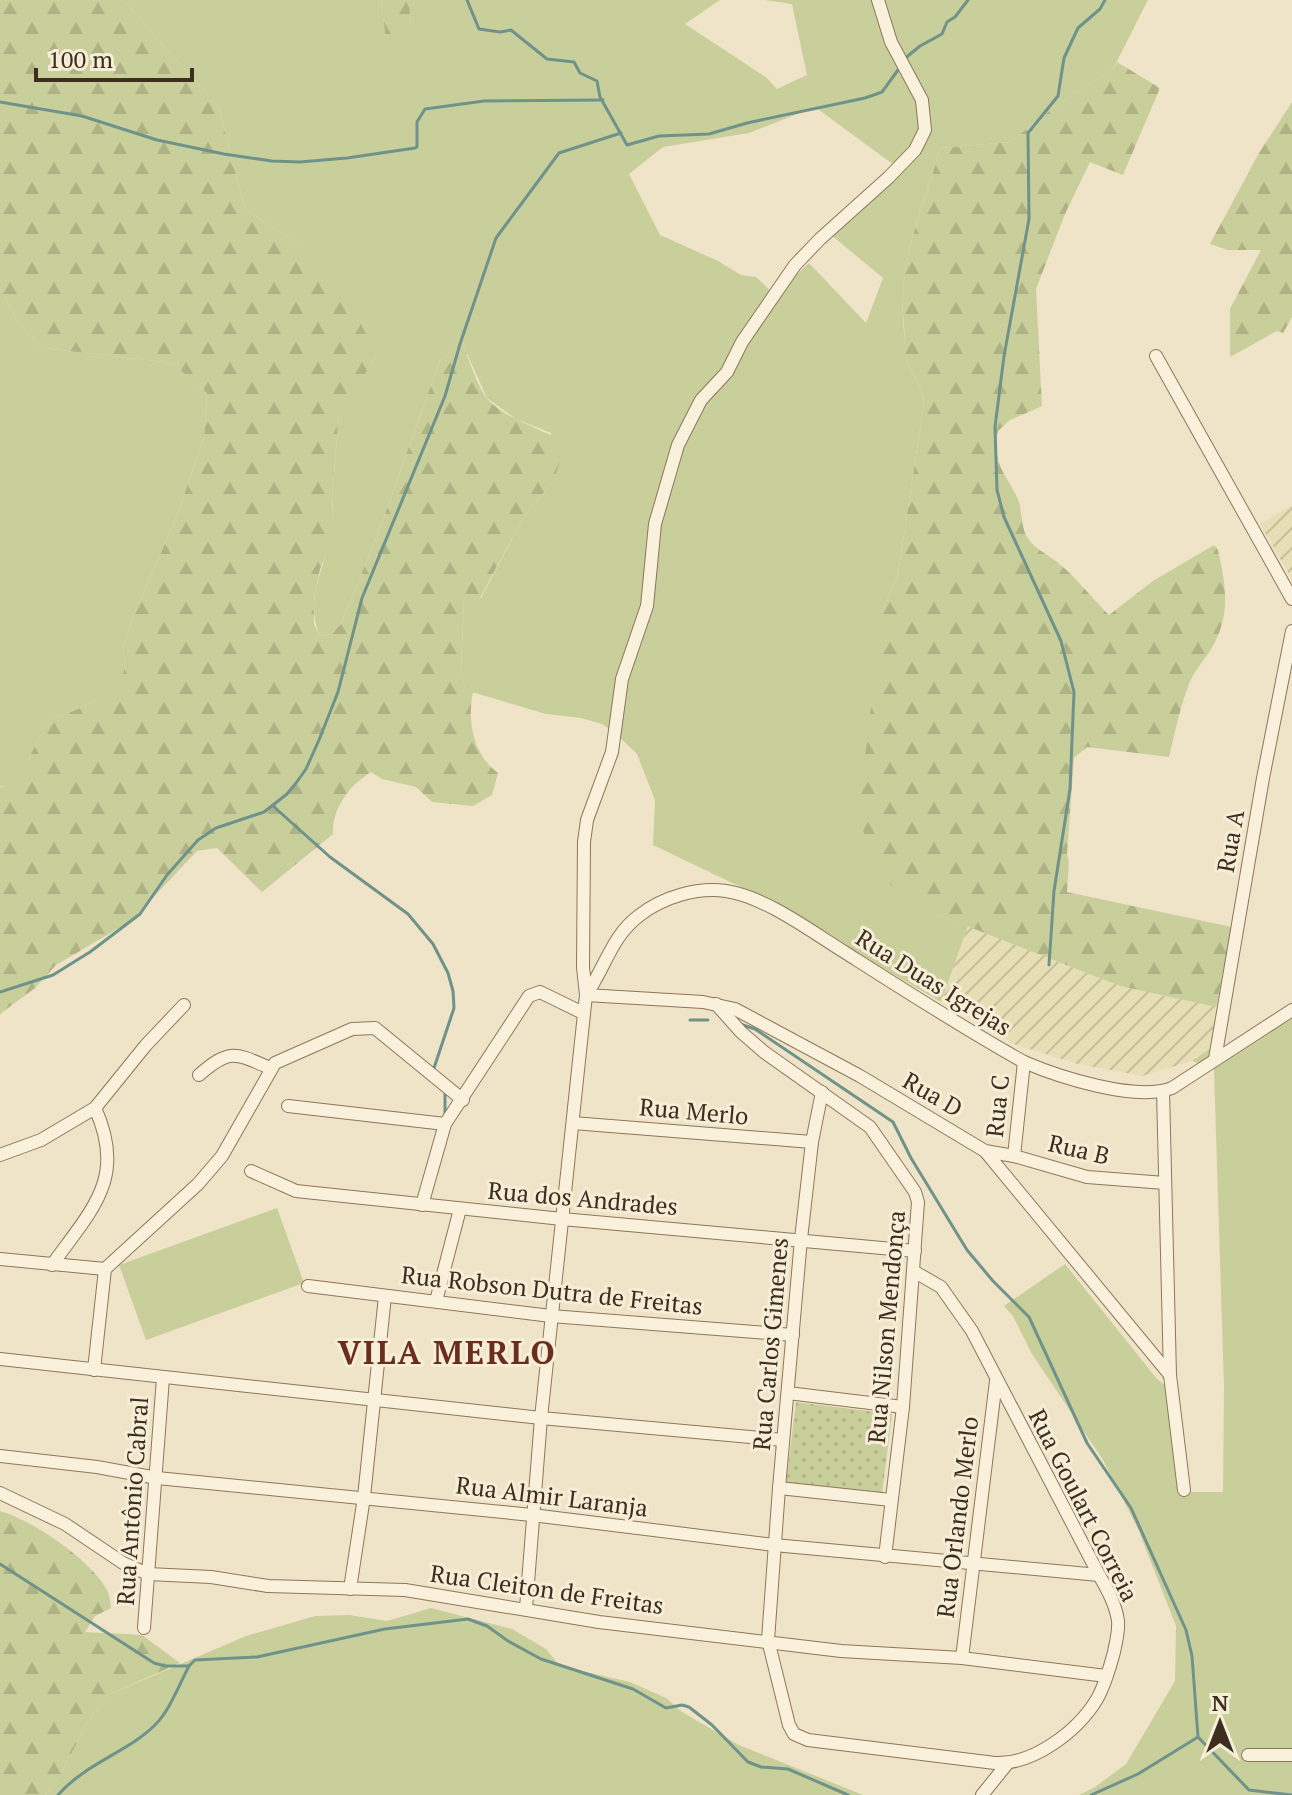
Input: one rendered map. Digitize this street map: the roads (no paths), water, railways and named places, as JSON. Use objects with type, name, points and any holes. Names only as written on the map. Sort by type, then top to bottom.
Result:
[{"type":"street","points":[[526,1608],[541,1418],[586,995],[583,967],[584,842],[587,820],[612,752],[622,679],[647,606],[655,524],[678,445],[701,400],[727,372],[742,342],[795,265],[915,150],[925,130],[922,100],[891,42],[878,0]]},
{"type":"street","points":[[1156,356],[1291,596]]},
{"type":"street","name":"Rua A","points":[[1215,1059],[1263,778],[1292,631]]},
{"type":"street","name":"Rua Duas Igrejas","points":[[586,995],[614,942],[641,914],[680,896],[725,891],[797,922],[1024,1062],[1126,1091],[1163,1091]]},
{"type":"street","points":[[422,1205],[445,1124],[531,994],[540,992],[583,1013]]},
{"type":"street","name":"Rua D","points":[[586,995],[716,1004],[740,1011],[985,1151],[1170,1375]]},
{"type":"street","points":[[716,1004],[764,1052],[822,1092]]},
{"type":"street","points":[[0,1155],[41,1140],[95,1108],[146,1045],[184,1005]]},
{"type":"street","points":[[1184,1490],[1170,1375],[1163,1091],[1184,1081],[1292,1010]]},
{"type":"street","points":[[94,1370],[105,1269],[198,1184],[222,1156],[270,1068],[291,1054],[352,1029],[368,1027],[382,1032],[463,1100]]},
{"type":"street","points":[[199,1075],[218,1058],[231,1055],[270,1068]]},
{"type":"street","name":"Rua C","points":[[1014,1156],[1024,1062]]},
{"type":"street","name":"Rua Carlos Gimenes","points":[[822,1092],[812,1142],[801,1239],[768,1640],[789,1725],[794,1734],[808,1740],[1007,1764]]},
{"type":"street","name":"Rua Nilson Mendonça","points":[[822,1092],[870,1127],[915,1192],[919,1212],[903,1407],[885,1557]]},
{"type":"street","points":[[288,1106],[445,1124]]},
{"type":"street","points":[[52,1265],[87,1215],[108,1174],[109,1144],[95,1108]]},
{"type":"street","name":"Rua Merlo","points":[[573,1123],[812,1142]]},
{"type":"street","name":"Rua B","points":[[985,1151],[1087,1177],[1165,1183]]},
{"type":"street","name":"Rua dos Andrades","points":[[251,1171],[296,1191],[915,1251]]},
{"type":"street","points":[[436,1301],[460,1209]]},
{"type":"street","points":[[0,1259],[105,1269]]},
{"type":"street","name":"Rua Goulart Correia","points":[[915,1272],[944,1291],[972,1331],[1099,1575],[1115,1607],[1119,1623],[1106,1676],[1092,1707],[1065,1734],[1024,1760],[1007,1764]]},
{"type":"street","name":"Rua Robson Dutra de Freitas","points":[[308,1286],[551,1316],[793,1335]]},
{"type":"street","points":[[350,1589],[364,1497],[385,1296]]},
{"type":"street","points":[[0,1359],[541,1418],[783,1440]]},
{"type":"street","name":"Rua Antônio Cabral","points":[[144,1628],[163,1378]]},
{"type":"street","name":"Rua Orlando Merlo","points":[[962,1658],[996,1381]]},
{"type":"street","points":[[788,1393],[903,1407]]},
{"type":"street","name":"Rua Almir Laranja","points":[[0,1456],[97,1467],[157,1478],[532,1515],[774,1545],[1099,1575]]},
{"type":"street","points":[[779,1488],[891,1500]]},
{"type":"street","name":"Rua Cleiton de Freitas","points":[[0,1493],[65,1524],[123,1563],[148,1574],[211,1577],[268,1586],[405,1590],[599,1622],[880,1655],[962,1658],[1106,1676]]},
{"type":"street","points":[[1248,1755],[1292,1755]]},
{"type":"street","points":[[982,1795],[1007,1764]]},
{"type":"waterway","points":[[467,0],[479,29],[511,30],[547,59],[574,62],[580,73],[597,81],[600,97],[627,145],[659,136],[709,134],[865,98],[882,92],[898,70]]},
{"type":"waterway","points":[[903,60],[942,34],[947,22],[968,0]]},
{"type":"waterway","points":[[1049,965],[1054,891],[1070,789],[1074,692],[1061,641],[1004,517],[997,490],[995,427],[1004,356],[1029,219],[1028,133],[1058,96],[1064,58],[1078,28],[1100,9],[1105,0]]},
{"type":"waterway","points":[[0,102],[82,116],[157,140],[224,154],[300,162],[415,148],[417,122],[425,109],[484,101],[603,100]]},
{"type":"waterway","points":[[0,992],[53,975],[90,952],[140,914],[167,875],[198,840],[216,828],[264,812],[296,783],[306,769],[338,692],[362,598],[445,396],[496,238],[559,153],[621,133]]},
{"type":"waterway","points":[[273,806],[330,857],[408,914],[433,944],[448,973],[454,1008],[433,1071]]},
{"type":"waterway","points":[[690,1020],[708,1020]]},
{"type":"waterway","points":[[743,1025],[755,1029],[893,1122],[911,1158],[967,1250],[1029,1317],[1087,1443],[1131,1508],[1186,1630],[1192,1656],[1198,1737],[1249,1790],[1292,1795]]},
{"type":"waterway","points":[[445,1092],[445,1116]]},
{"type":"waterway","points":[[0,1564],[154,1663],[165,1666],[189,1666],[195,1660],[257,1657],[385,1629],[468,1619],[487,1626],[541,1659],[633,1689],[666,1708],[689,1707],[712,1725],[748,1762],[761,1767],[788,1769],[848,1795]]},
{"type":"waterway","points":[[58,1795],[81,1774],[155,1725],[170,1705],[189,1666]]},
{"type":"waterway","points":[[1091,1795],[1138,1774],[1198,1737]]},
{"type":"district","name":"VILA MERLO","points":[[447,1352]]}]
